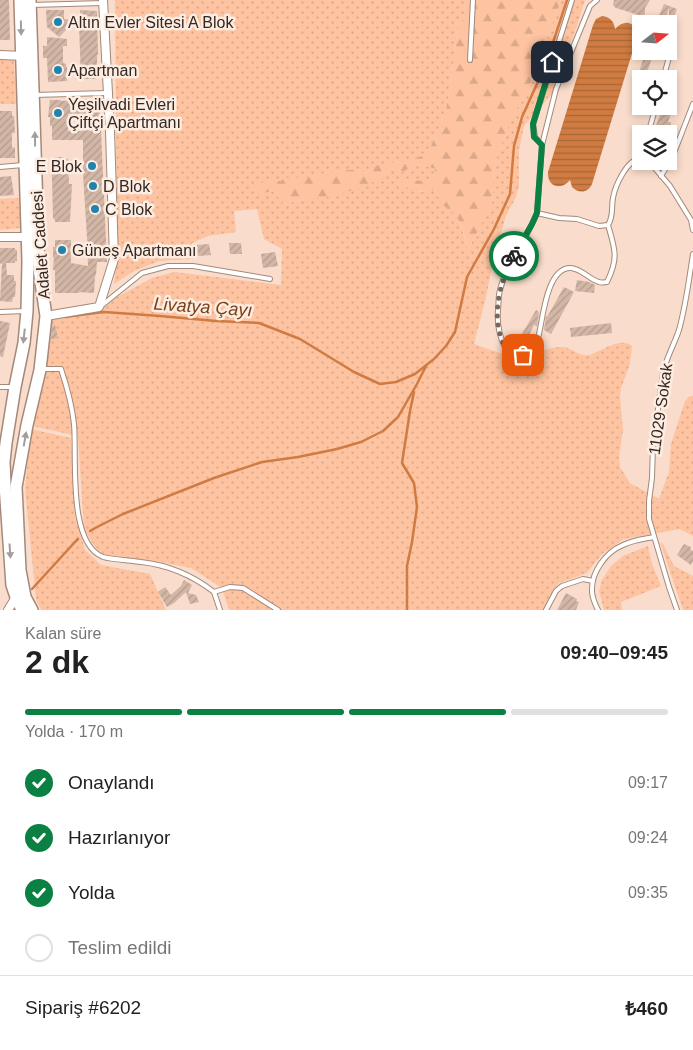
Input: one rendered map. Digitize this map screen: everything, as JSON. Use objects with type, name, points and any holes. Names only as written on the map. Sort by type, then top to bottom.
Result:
[{"type":"street","name":"Adalet Caddesi","points":[[7,485],[4,462],[6,443],[24,343],[27,310],[27,2]]},
{"type":"street","points":[[46,316],[100,307],[114,259],[103,2]]},
{"type":"street","points":[[0,55],[27,56]]},
{"type":"street","name":"Adalet Caddesi","points":[[7,485],[27,425],[40,370],[46,316],[39,269],[34,95],[27,56]]},
{"type":"street","points":[[0,237],[27,237]]},
{"type":"street","points":[[7,485],[20,570],[22,610]]},
{"type":"street","points":[[8,610],[20,597]]},
{"type":"street","points":[[20,597],[32,610]]},
{"type":"lane","points":[[470,60],[473,0]]},
{"type":"lane","points":[[542,145],[534,137],[533,124],[572,0]]},
{"type":"lane","points":[[597,0],[590,6],[556,89],[542,145],[537,213],[511,262],[500,290],[497,316],[500,338],[505,347],[523,355],[532,352],[539,336],[544,303],[548,292],[556,275],[562,271],[571,268],[599,282],[607,282],[613,269],[615,256],[608,225]]},
{"type":"lane","points":[[27,2],[103,2]]},
{"type":"lane","points":[[34,95],[108,92]]},
{"type":"lane","points":[[661,176],[672,158],[693,104]]},
{"type":"lane","points":[[537,213],[559,218],[577,219],[600,226],[608,225],[612,219],[613,197],[624,170],[632,161]]},
{"type":"lane","points":[[0,167],[26,165]]},
{"type":"lane","points":[[656,170],[670,186],[690,220],[693,230]]},
{"type":"lane","name":"11029 Sokak","points":[[677,610],[649,519],[649,502],[653,445],[663,373],[678,331],[685,304],[693,254]]},
{"type":"lane","points":[[100,307],[142,273],[168,266],[193,266],[270,279]]},
{"type":"lane","points":[[0,312],[27,310]]},
{"type":"lane","points":[[40,370],[61,369],[70,397],[74,425],[78,515],[82,531],[91,548],[104,557],[154,563],[180,571],[214,592],[220,610]]},
{"type":"lane","points":[[0,387],[15,387]]},
{"type":"lane","points":[[598,610],[592,592],[593,582],[600,565],[610,552],[622,545],[654,537]]},
{"type":"lane","points":[[546,610],[556,591],[562,586],[583,579],[593,582]]},
{"type":"lane","points":[[214,592],[230,587],[243,588],[278,610]]},
{"type":"green space","points":[[115,0],[466,0],[466,18],[457,26],[446,111],[431,146],[421,156],[407,162],[386,163],[367,173],[354,170],[325,173],[281,182],[269,181],[260,194],[273,191],[284,204],[310,198],[324,198],[375,181],[391,168],[403,172],[415,164],[424,165],[435,169],[432,181],[404,180],[401,184],[421,192],[433,189],[439,195],[439,203],[447,207],[460,222],[468,250],[492,203],[494,166],[511,118],[527,92],[561,0],[585,0],[565,57],[560,87],[524,126],[519,151],[519,185],[516,197],[506,216],[495,252],[474,344],[514,359],[556,347],[563,347],[579,354],[589,355],[616,344],[627,343],[632,346],[630,364],[620,396],[623,430],[619,457],[620,467],[630,483],[659,499],[669,472],[671,444],[685,401],[690,396],[693,396],[693,536],[680,529],[624,539],[602,554],[587,573],[559,583],[544,610],[229,610],[222,588],[191,568],[156,561],[105,555],[95,547],[84,529],[78,436],[27,425],[46,316],[99,307],[152,278],[175,272],[281,285],[282,249],[264,239],[257,209],[234,211],[236,232],[208,236],[192,243],[193,259],[159,261],[134,271],[114,284],[117,255]]},
{"type":"green space","points":[[466,0],[561,0],[527,92],[511,118],[494,166],[492,203],[468,250],[460,222],[452,211],[438,203],[439,195],[434,190],[416,191],[400,184],[404,180],[432,181],[435,169],[424,165],[415,164],[403,172],[391,168],[375,181],[354,190],[324,198],[310,198],[284,204],[273,191],[260,194],[249,190],[260,183],[281,181],[284,178],[311,177],[341,170],[367,173],[375,166],[386,163],[407,162],[421,156],[431,146],[446,111],[457,26],[466,18]]},
{"type":"green space","points":[[0,56],[14,58],[16,104],[0,104]]},
{"type":"green space","points":[[19,198],[21,228],[0,230],[0,199]]},
{"type":"green space","points":[[31,429],[71,438],[75,516],[85,550],[101,565],[150,574],[166,610],[41,610],[36,599],[25,488]]},
{"type":"green space","points":[[660,542],[663,544],[674,566],[693,576],[693,610],[683,610]]},
{"type":"green space","points":[[648,546],[652,564],[661,586],[621,602],[622,610],[604,610],[599,591],[602,580],[611,566],[623,556]]},
{"type":"shaded area","points":[[602,16],[607,17],[614,24],[615,29],[626,23],[632,24],[632,53],[592,184],[586,191],[580,192],[572,187],[570,180],[563,186],[555,186],[548,177],[548,172],[596,19]]},
{"type":"building","points":[[0,0],[9,0],[10,40],[0,40]]},
{"type":"building","points":[[614,0],[650,0],[644,15],[616,8],[613,5]]},
{"type":"building","points":[[664,4],[677,9],[675,15],[669,15],[669,8],[667,15],[659,15]]},
{"type":"building","points":[[46,10],[64,10],[64,19],[80,20],[80,10],[97,11],[97,79],[81,79],[79,25],[70,26],[59,37],[47,27]]},
{"type":"building","points":[[47,37],[67,39],[67,46],[63,46],[63,63],[67,67],[67,81],[48,82],[47,58],[43,58],[43,46],[47,46]]},
{"type":"building","points":[[643,60],[651,60],[648,70],[640,70]]},
{"type":"building","points":[[89,99],[100,109],[107,262],[97,262],[94,293],[55,293],[53,247],[55,247],[55,240],[71,240],[71,263],[88,266],[83,140],[52,140],[52,126],[50,126],[50,117],[48,117],[50,100]],"holes":[[[68,114],[85,115],[85,127],[82,128],[82,131],[68,131]]]},
{"type":"building","points":[[0,111],[12,111],[12,116],[14,116],[15,133],[12,133],[12,148],[15,147],[15,158],[0,158]]},
{"type":"building","points":[[660,115],[670,115],[668,122],[671,122],[670,125],[656,125]]},
{"type":"building","points":[[54,157],[68,159],[69,184],[72,184],[70,222],[55,222],[53,218],[50,159],[54,159]]},
{"type":"building","points":[[11,176],[14,195],[0,196],[0,177]]},
{"type":"building","points":[[229,243],[241,243],[242,254],[230,254]]},
{"type":"building","points":[[209,244],[211,255],[198,256],[196,245]]},
{"type":"building","points":[[0,248],[15,248],[17,250],[17,261],[15,263],[6,263],[7,275],[14,275],[14,281],[16,281],[15,297],[13,297],[12,302],[0,301],[2,263],[0,264]]},
{"type":"building","points":[[275,252],[278,266],[263,268],[261,254]]},
{"type":"building","points":[[577,280],[595,285],[594,293],[575,291]]},
{"type":"building","points":[[564,287],[574,292],[551,334],[544,330],[546,316]]},
{"type":"building","points":[[536,310],[539,312],[537,326],[534,325],[528,337],[522,334]]},
{"type":"building","points":[[0,321],[10,323],[3,357],[0,356]]},
{"type":"building","points":[[611,323],[612,333],[571,337],[570,328]]},
{"type":"building","points":[[55,325],[58,338],[51,339],[52,326]]},
{"type":"building","points":[[684,544],[691,547],[690,549],[693,551],[691,565],[677,555]]},
{"type":"building","points":[[184,580],[192,585],[188,593],[196,595],[199,602],[190,604],[186,592],[167,607],[158,592],[165,587],[171,595],[181,586]]},
{"type":"building","points":[[566,593],[579,602],[576,610],[557,610]]},
{"type":"waterway","name":"Livatya Çayı","points":[[64,317],[104,312],[259,323],[300,339],[354,372],[380,384],[396,382],[415,374],[434,359],[455,332],[467,277],[494,229],[510,194],[514,146],[522,117],[546,64],[567,0]]},
{"type":"waterway","name":"Livatya Çayı","points":[[90,531],[123,514],[214,478],[262,462],[298,457],[361,442],[383,431],[398,417],[426,366]]},
{"type":"waterway","name":"Livatya Çayı","points":[[407,610],[407,566],[417,507],[414,483],[402,463],[414,392]]},
{"type":"waterway","name":"Livatya Çayı","points":[[32,589],[78,539]]},
{"type":"way so far","points":[[514,256],[500,290],[497,316],[500,338],[505,347],[523,355]]},
{"type":"place","name":"Altın Evler Sitesi A Blok","points":[[58,22]]},
{"type":"place","name":"Apartman","points":[[58,70]]},
{"type":"place","name":"Yeşilvadi Evleri Çiftçi Apartmanı","points":[[58,113]]},
{"type":"place","name":"E Blok","points":[[92,166]]},
{"type":"place","name":"D Blok","points":[[93,186]]},
{"type":"place","name":"C Blok","points":[[95,209]]},
{"type":"place","name":"Güneş Apartmanı","points":[[62,250]]},
{"type":"route","points":[[514,256],[537,213],[542,145],[534,137],[533,124],[552,62]]}]
